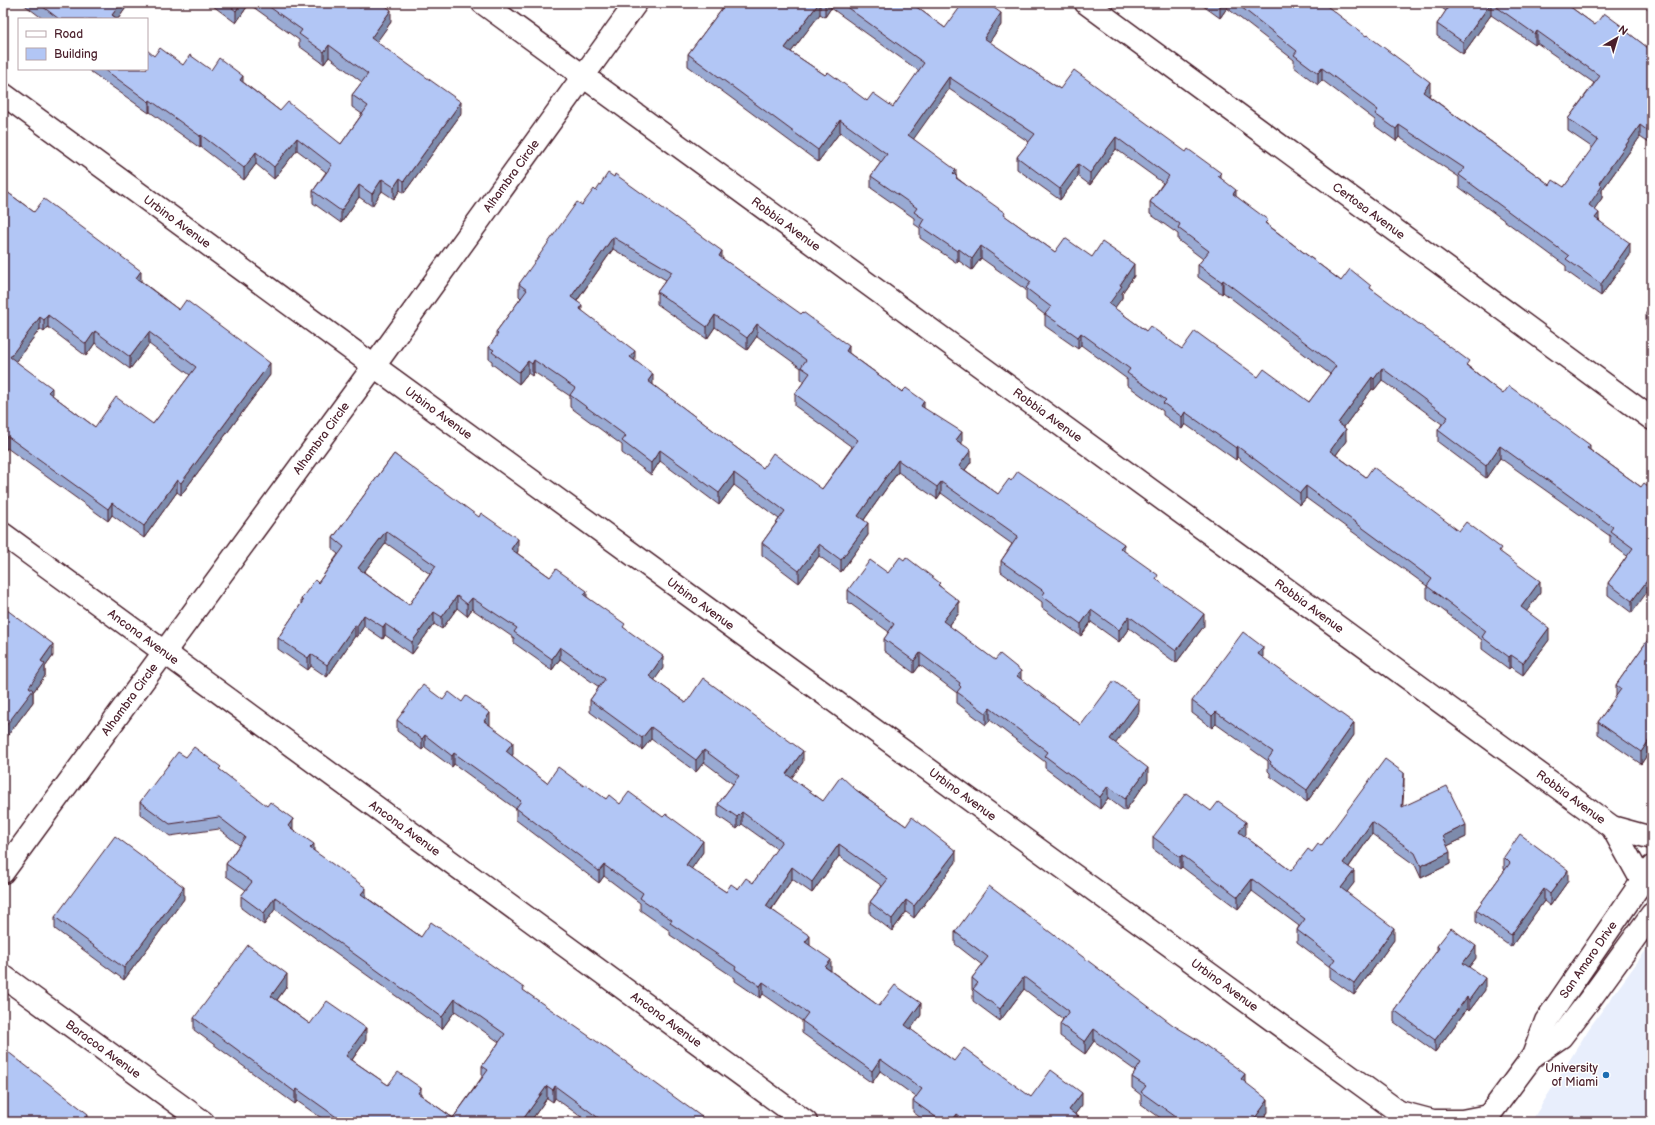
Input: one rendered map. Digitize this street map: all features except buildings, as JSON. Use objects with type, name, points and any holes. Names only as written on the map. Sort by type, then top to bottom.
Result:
[{"type":"street","name":"Robbia Avenue","points":[[483,3],[1612,827],[1647,874]]},
{"type":"street","name":"Alhambra Circle","points":[[3,872],[374,366],[636,3]]},
{"type":"street","name":"Certosa Avenue","points":[[1086,3],[1652,419]]},
{"type":"street","name":"Urbino Avenue","points":[[3,94],[1402,1117],[1434,1122],[1486,1119]]},
{"type":"street","name":"Ancona Avenue","points":[[3,534],[806,1122]]},
{"type":"street","name":"Robbia Avenue","points":[[1612,827],[1652,838]]},
{"type":"street","name":"San Amaro Drive","points":[[1534,1056],[1546,1021],[1647,874]]},
{"type":"street","name":"San Amaro Drive","points":[[1486,1119],[1534,1056],[1561,1037],[1592,998],[1652,914]]},
{"type":"street","name":"Baracoa Avenue","points":[[3,976],[203,1122]]},
{"type":"shaded area","name":"University of Miami","points":[[1652,942],[1652,1122],[1531,1122],[1590,1027]]},
{"type":"place","name":"University of Miami","points":[[1606,1075]]}]
